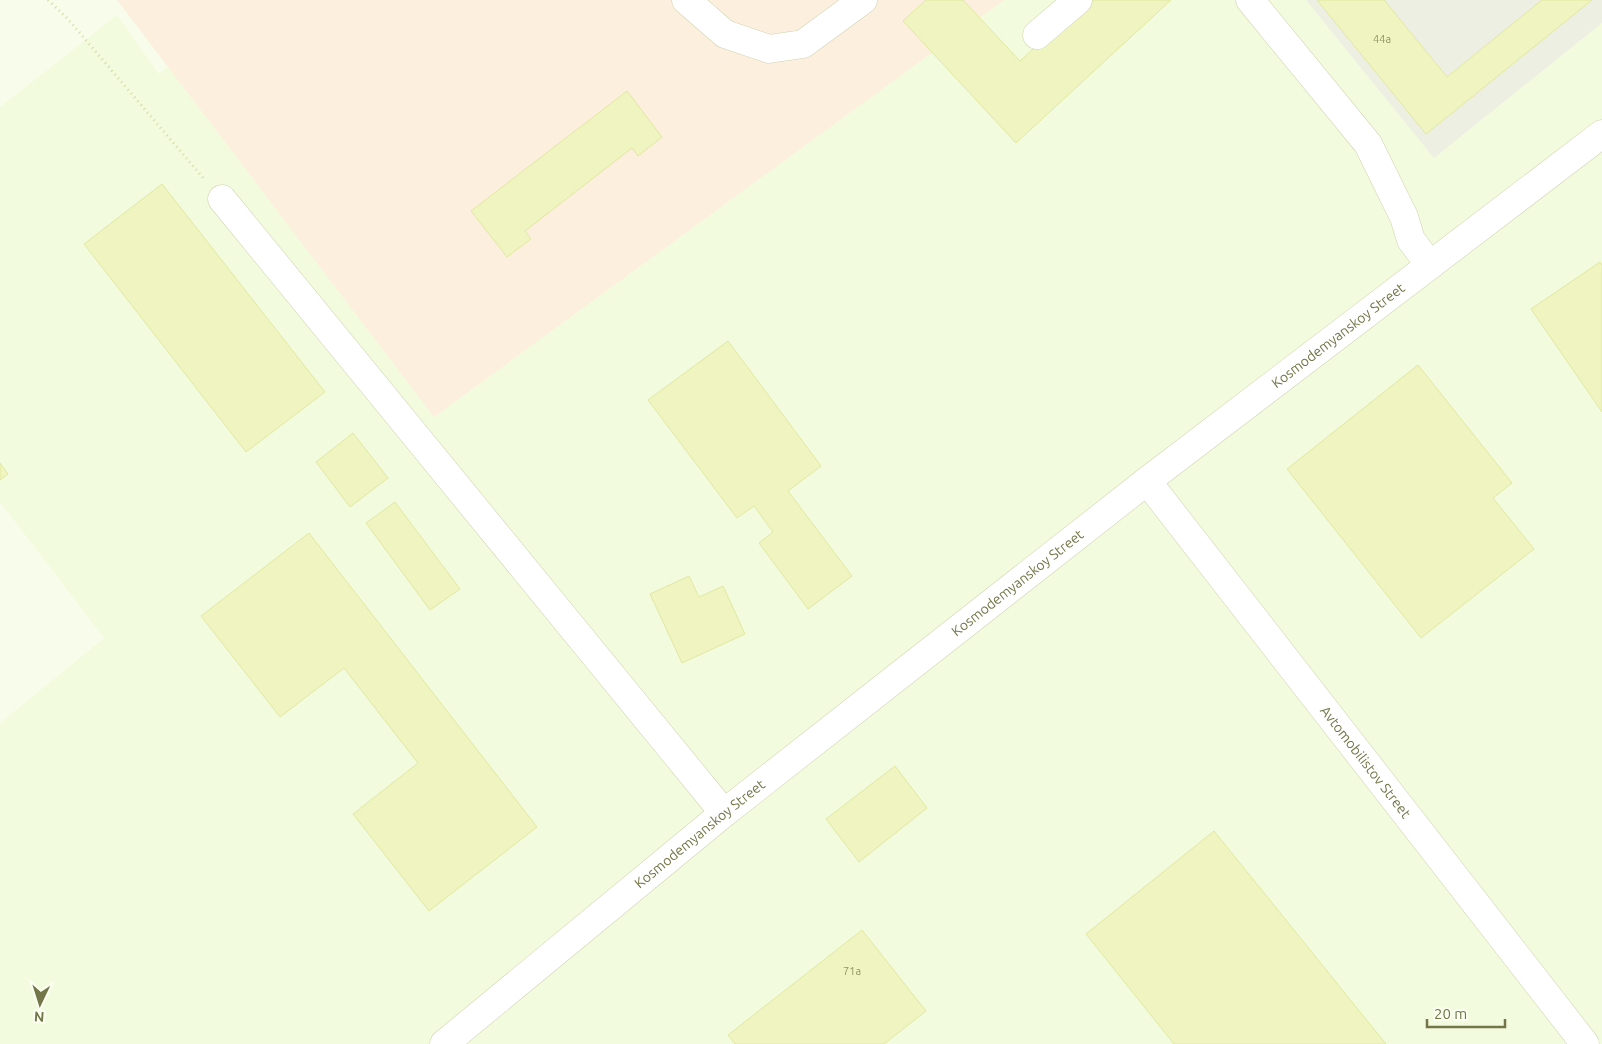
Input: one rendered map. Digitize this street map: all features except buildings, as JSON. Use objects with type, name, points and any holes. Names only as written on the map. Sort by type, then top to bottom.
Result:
[{"type":"street","points":[[686,0],[725,34],[768,50],[803,44],[863,0]]},
{"type":"street","points":[[1037,35],[1078,0]]},
{"type":"street","points":[[1250,0],[1368,144],[1404,217],[1412,240],[1430,265]]},
{"type":"street","name":"Kosmodemyanskoy Street","points":[[461,1039],[724,813],[1147,481],[1602,134]]},
{"type":"street","points":[[222,199],[724,813]]},
{"type":"street","name":"Avtomobilistov Street","points":[[1147,481],[1585,1044]]},
{"type":"path","points":[[48,0],[67,18],[222,199]]},
{"type":"shaded area","points":[[117,0],[1004,0],[434,417]]},
{"type":"shaded area","points":[[251,0],[1602,0],[1602,1044],[0,1044],[0,723],[104,638],[0,502],[0,107],[117,15],[159,74]]},
{"type":"shaded area","points":[[1306,0],[1602,0],[1602,23],[1434,158]]}]
